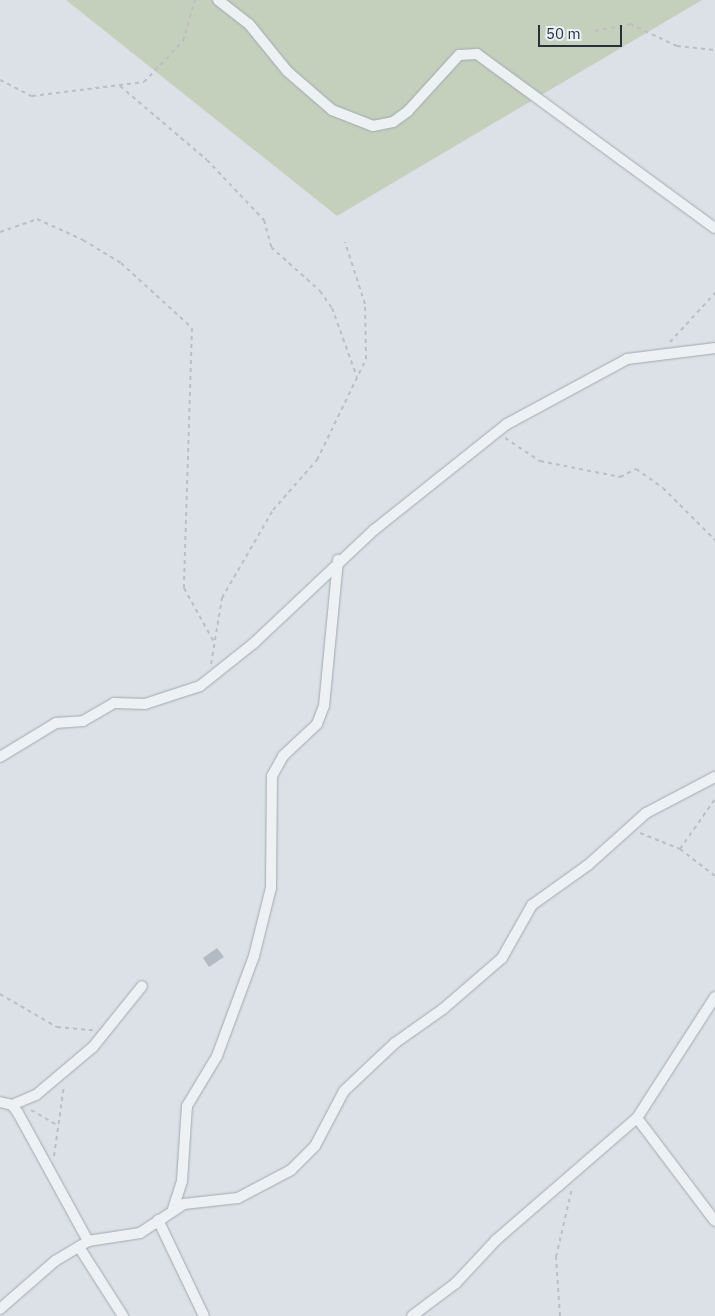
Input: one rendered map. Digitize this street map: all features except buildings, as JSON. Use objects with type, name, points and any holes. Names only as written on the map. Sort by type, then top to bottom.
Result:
[{"type":"street","points":[[218,0],[250,24],[287,70],[332,110],[373,126],[393,122],[408,111],[459,54],[477,54],[715,228]]},
{"type":"street","points":[[0,757],[56,723],[83,721],[114,703],[145,704],[200,686],[254,643],[338,560],[497,432],[627,359],[661,351],[715,348]]},
{"type":"street","points":[[173,1209],[182,1181],[187,1106],[217,1056],[254,956],[271,888],[272,776],[283,756],[317,724],[324,706],[338,560]]},
{"type":"street","points":[[0,1308],[88,1240],[140,1233],[173,1209],[238,1198],[291,1170],[315,1146],[344,1091],[395,1042],[495,964],[532,905],[588,865],[646,813],[715,777]]},
{"type":"street","points":[[0,1102],[12,1105],[36,1095],[67,1069],[106,1031],[142,986]]},
{"type":"street","points":[[412,1316],[456,1283],[496,1240],[638,1118],[715,997]]},
{"type":"street","points":[[12,1105],[88,1240]]},
{"type":"street","points":[[638,1118],[715,1222]]},
{"type":"street","points":[[158,1220],[204,1316]]},
{"type":"street","points":[[79,1248],[123,1316]]},
{"type":"path","points":[[0,80],[27,96],[120,86],[148,80],[183,41],[195,0]]},
{"type":"path","points":[[595,31],[630,24],[677,46],[715,50]]},
{"type":"path","points":[[120,86],[207,160],[264,220],[271,246],[320,291],[332,308],[357,377]]},
{"type":"path","points":[[0,232],[37,220],[83,240],[121,264],[192,328],[195,341],[187,416],[184,588],[213,640]]},
{"type":"path","points":[[210,677],[213,640],[222,598],[273,510],[317,460],[366,359],[365,304],[345,242]]},
{"type":"path","points":[[661,351],[715,293]]},
{"type":"path","points":[[497,432],[540,461],[620,477],[636,469],[663,488],[715,540]]},
{"type":"path","points":[[680,849],[715,799]]},
{"type":"path","points":[[630,827],[680,849],[715,876]]},
{"type":"path","points":[[0,994],[57,1027],[106,1031]]},
{"type":"path","points":[[52,1174],[67,1069]]},
{"type":"path","points":[[12,1105],[38,1113],[59,1126]]},
{"type":"path","points":[[560,1316],[556,1257],[574,1174]]},
{"type":"green space","points":[[66,0],[702,0],[337,216]]}]
